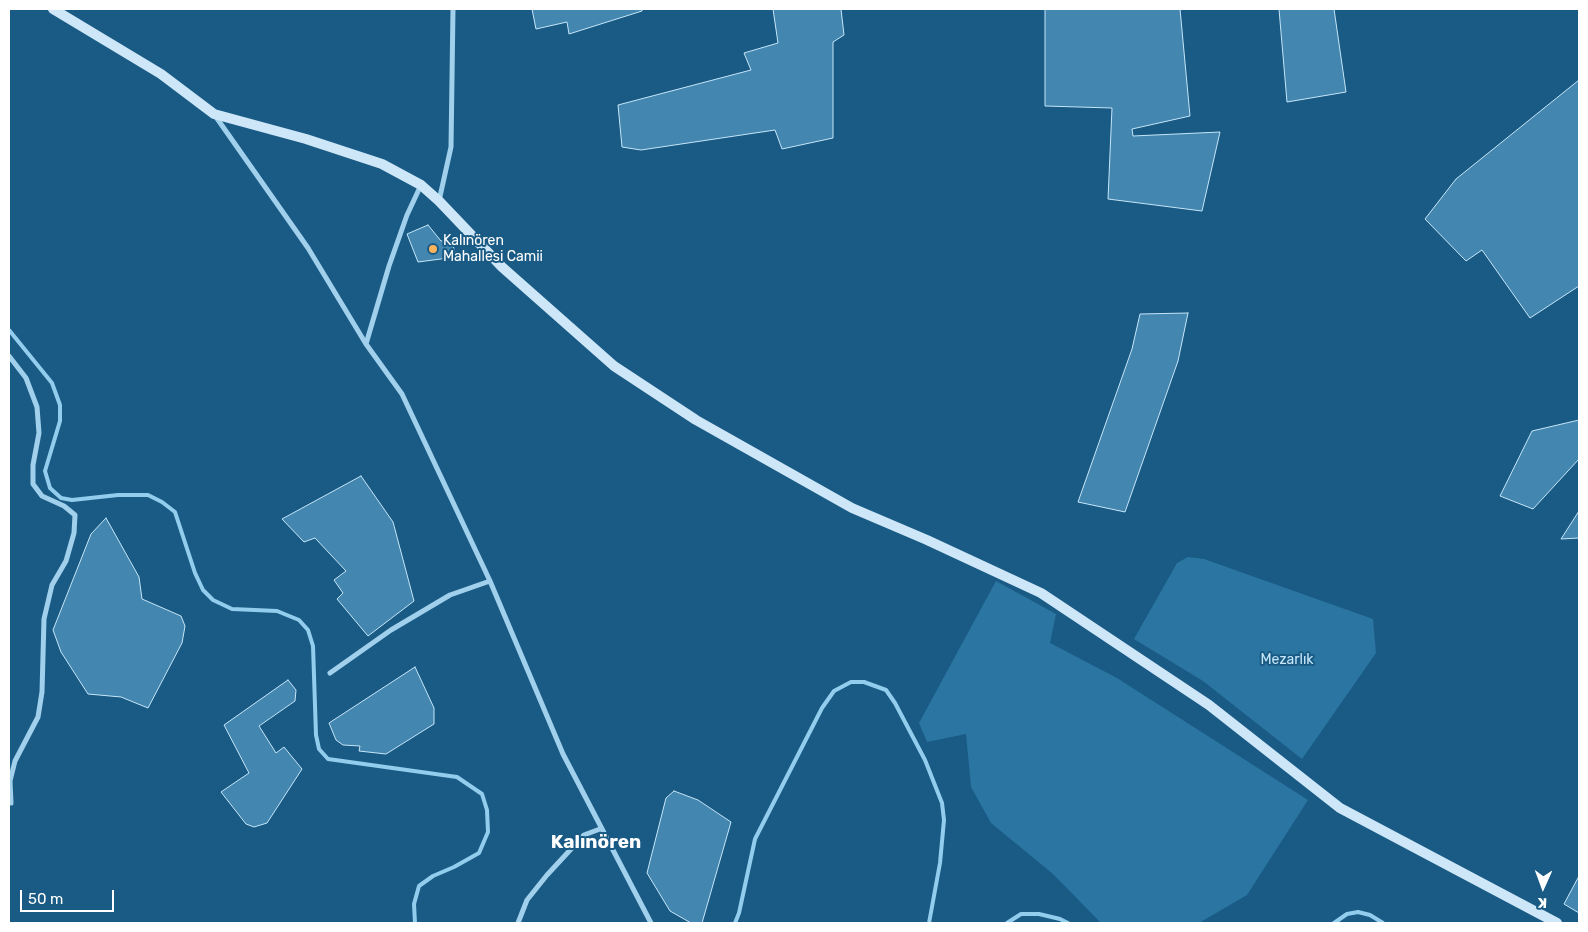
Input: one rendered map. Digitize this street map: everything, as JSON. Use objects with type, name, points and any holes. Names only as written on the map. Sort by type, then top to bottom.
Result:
[{"type":"street","points":[[54,9],[161,74],[214,114],[308,248],[366,344],[402,394],[490,581],[562,754],[600,830],[651,923]]},
{"type":"street","points":[[440,201],[451,147],[453,9]]},
{"type":"street","points":[[214,114],[306,139],[382,164],[421,186],[440,201],[502,267],[614,366],[696,420],[852,508],[927,540],[1041,594],[1209,706],[1340,808],[1557,923]]},
{"type":"street","points":[[366,344],[389,266],[407,215],[421,186]]},
{"type":"street","points":[[9,356],[26,378],[36,407],[39,433],[33,465],[33,484],[42,496],[64,506],[75,515],[74,533],[66,561],[52,585],[44,619],[42,692],[38,717],[15,761],[10,781],[11,803]]},
{"type":"street","points":[[330,673],[391,630],[450,595],[490,581]]},
{"type":"street","points":[[518,923],[527,900],[547,875],[584,835],[600,830]]},
{"type":"green space","name":"Mezarlık","points":[[1188,557],[1204,559],[1373,619],[1376,653],[1302,759],[1203,681],[1134,639],[1177,563]]},
{"type":"green space","points":[[996,581],[1056,614],[1050,643],[1117,678],[1308,800],[1247,895],[1199,923],[1101,923],[1053,874],[991,823],[971,787],[966,734],[927,742],[919,723]]},
{"type":"building","points":[[532,9],[642,9],[642,11],[569,34],[567,22],[536,29]]},
{"type":"building","points":[[773,9],[841,9],[844,35],[833,42],[833,138],[782,149],[775,130],[641,150],[622,147],[618,105],[751,70],[744,53],[778,43]]},
{"type":"building","points":[[1045,9],[1180,9],[1190,116],[1132,129],[1133,136],[1220,132],[1202,211],[1108,199],[1112,108],[1045,106]]},
{"type":"building","points":[[1279,9],[1334,9],[1346,92],[1287,102]]},
{"type":"building","points":[[1579,80],[1579,286],[1530,318],[1482,250],[1466,261],[1425,219],[1456,179]]},
{"type":"building","name":"Kalınören Mahallesi Camii","points":[[428,225],[441,241],[452,241],[456,257],[418,262],[407,234]]},
{"type":"building","points":[[1188,313],[1178,361],[1125,512],[1078,502],[1132,349],[1140,314]]},
{"type":"building","points":[[1579,420],[1579,459],[1533,509],[1500,496],[1532,431]]},
{"type":"building","points":[[361,476],[393,522],[414,601],[368,636],[337,599],[343,593],[334,580],[346,571],[315,538],[304,542],[282,519]]},
{"type":"building","points":[[1579,511],[1579,538],[1561,539]]},
{"type":"building","points":[[106,518],[139,577],[142,599],[181,616],[185,626],[182,643],[148,708],[121,697],[88,694],[61,652],[53,630],[91,534]]},
{"type":"building","points":[[415,667],[434,708],[434,724],[386,754],[359,751],[360,746],[343,745],[336,740],[329,723]]},
{"type":"building","points":[[288,680],[296,690],[295,701],[259,726],[276,753],[284,747],[302,769],[267,823],[254,827],[246,824],[221,792],[249,773],[224,725]]},
{"type":"building","points":[[674,791],[698,800],[731,822],[702,923],[691,923],[670,911],[647,873],[666,798]]},
{"type":"building","points":[[1579,876],[1579,913],[1564,904]]},
{"type":"waterway","points":[[9,330],[52,383],[60,405],[60,421],[45,471],[50,488],[61,498],[72,500],[118,495],[148,495],[162,502],[175,512],[195,573],[203,590],[213,600],[232,609],[277,611],[299,620],[308,630],[313,646],[316,735],[319,749],[328,759],[457,777],[482,794],[487,810],[488,832],[479,853],[433,876],[419,886],[414,904],[415,923]]},
{"type":"waterway","points":[[735,923],[739,913],[755,839],[822,708],[834,691],[851,682],[864,682],[886,690],[895,703],[925,760],[942,803],[944,820],[940,863],[929,923]]},
{"type":"waterway","points":[[1334,923],[1347,914],[1358,912],[1370,915],[1383,923]]},
{"type":"waterway","points":[[1007,923],[1021,914],[1039,914],[1068,923]]},
{"type":"place","name":"Kalınören Mahallesi Camii","points":[[433,249]]},
{"type":"district","name":"Kalınören","points":[[596,843]]}]
